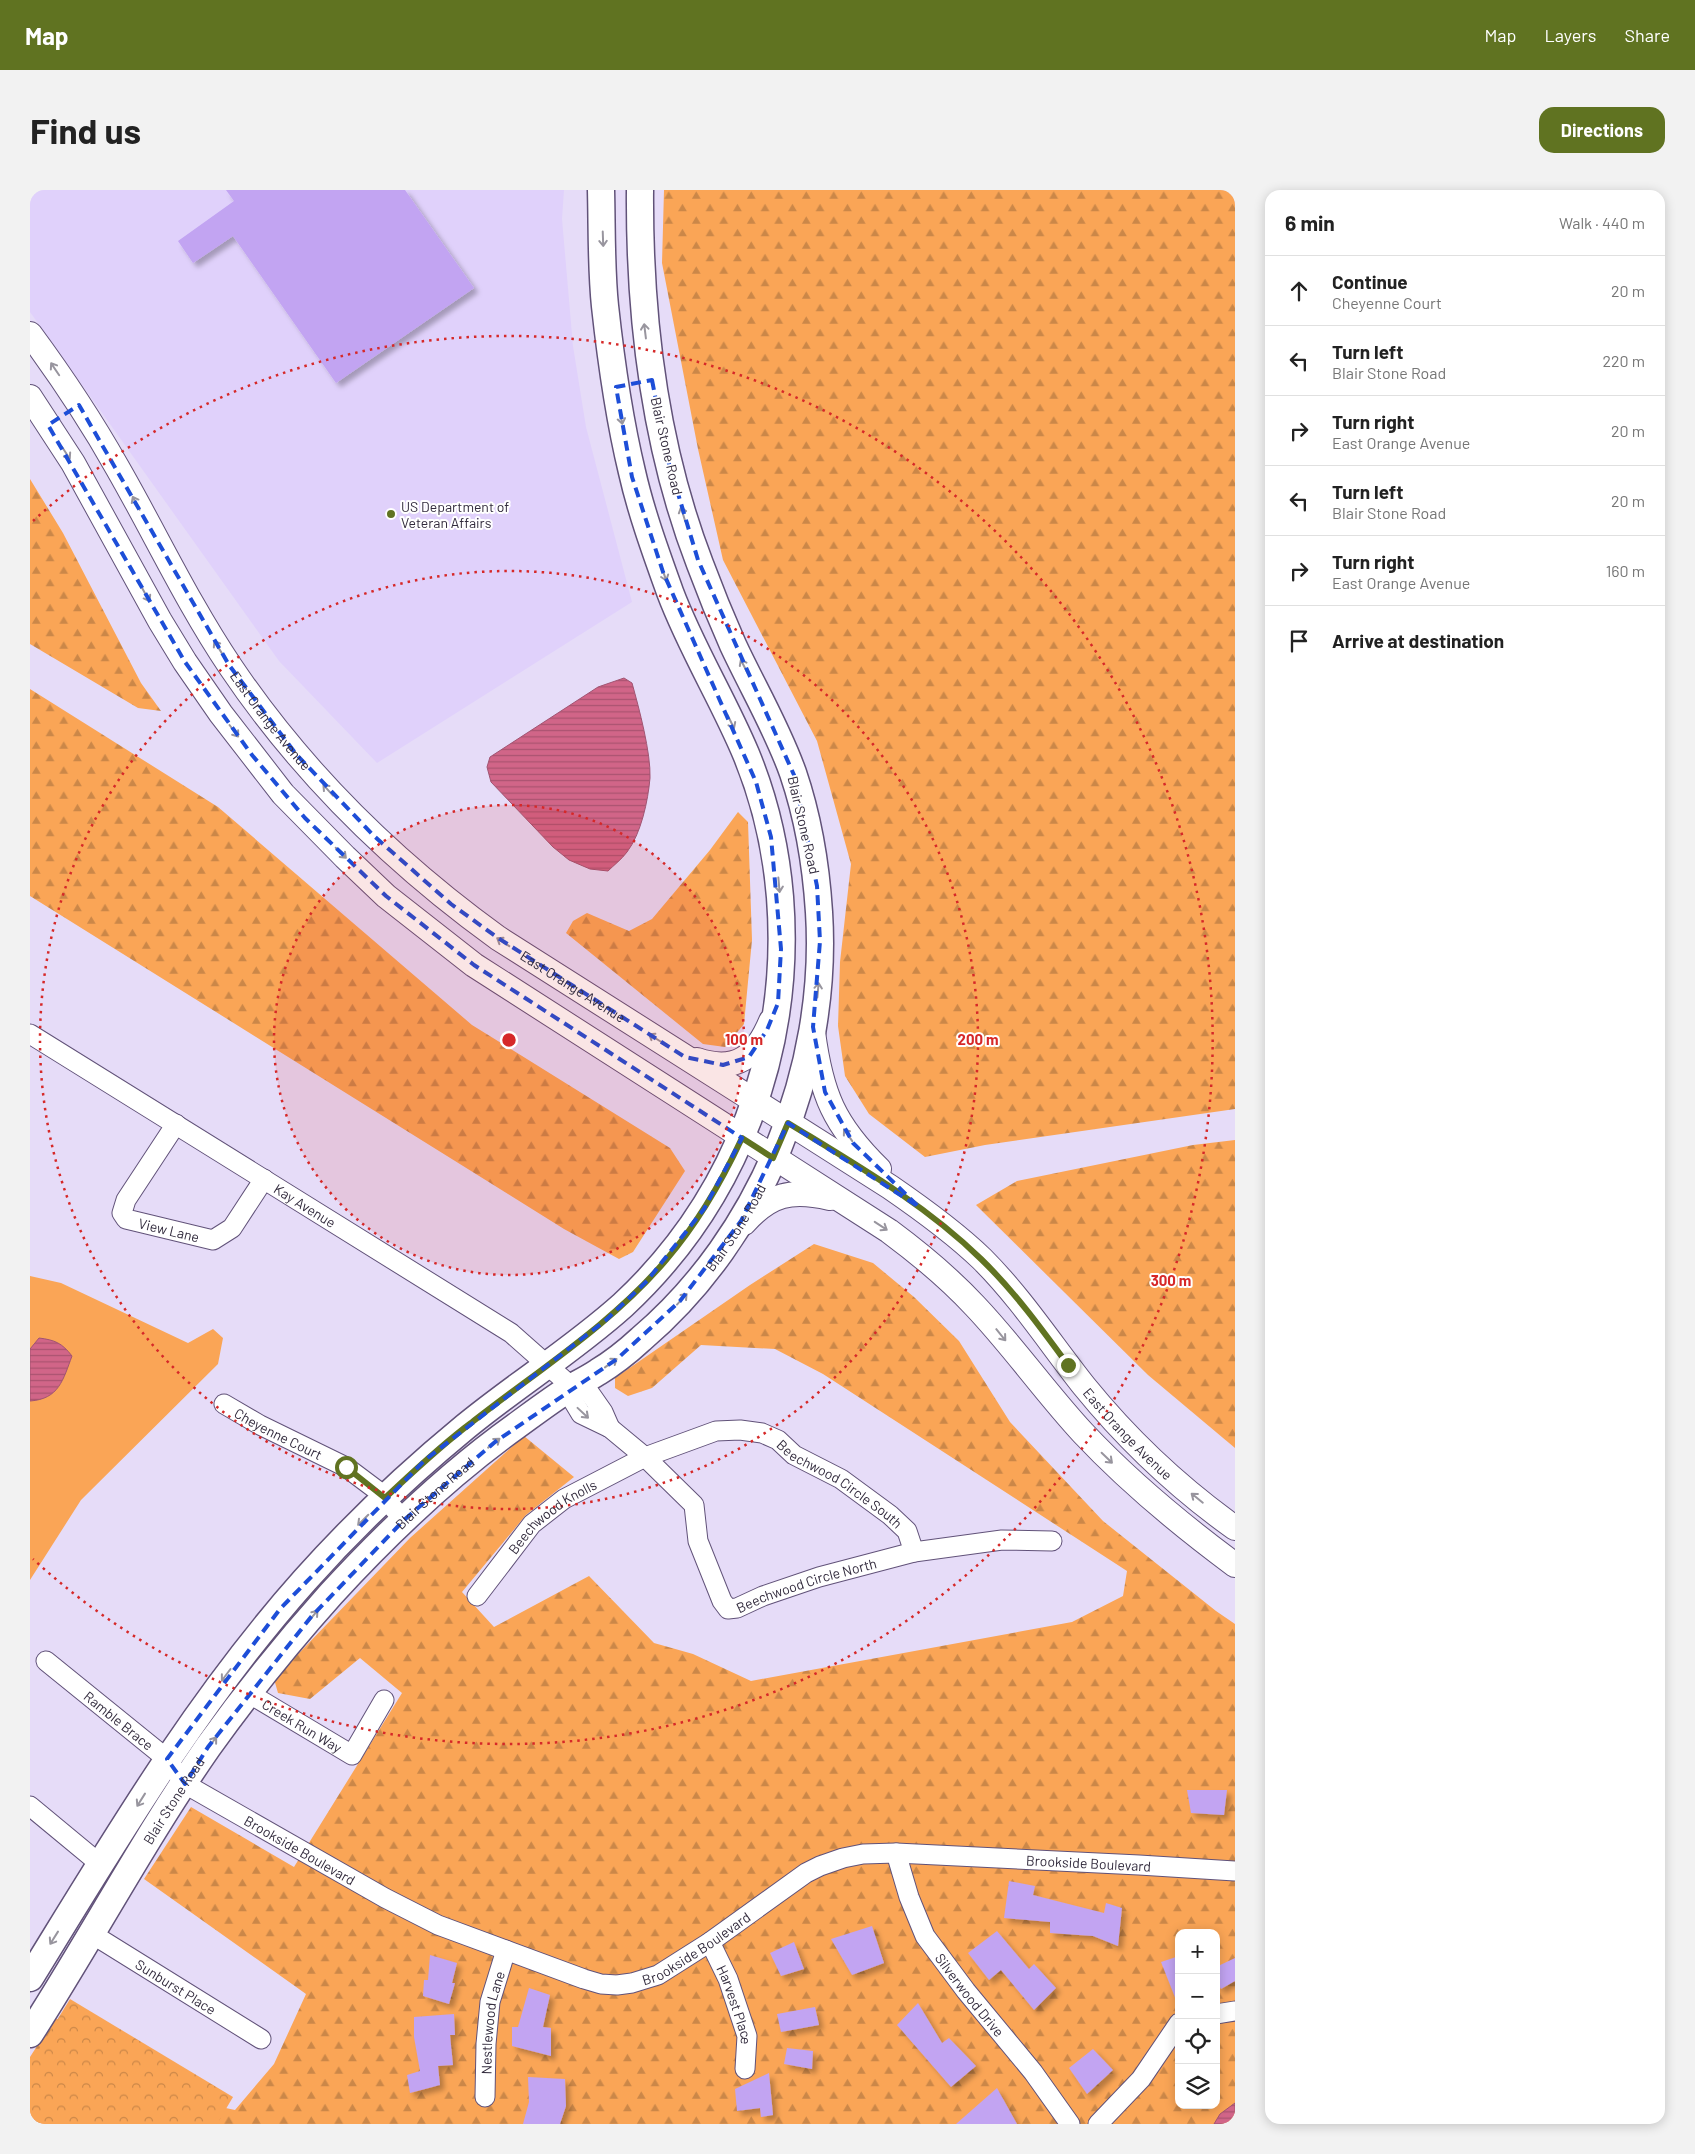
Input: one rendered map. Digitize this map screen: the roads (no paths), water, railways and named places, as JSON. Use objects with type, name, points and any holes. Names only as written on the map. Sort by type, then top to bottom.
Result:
[{"type":"main road","name":"Blair Stone Road","points":[[30,1978],[167,1759],[256,1636],[325,1559],[385,1498],[469,1424],[606,1320],[666,1260],[704,1209],[742,1138],[756,1102],[769,1054],[778,1003],[781,911],[777,866],[764,809],[747,756],[684,626],[663,572],[632,476],[616,387],[604,301],[601,190]]},
{"type":"main road","name":"Blair Stone Road","points":[[30,2034],[124,1879],[208,1747],[329,1596],[404,1520],[448,1480],[495,1442],[572,1387],[609,1364],[660,1322],[700,1279],[727,1241],[751,1202],[788,1123],[801,1082],[813,1027],[819,970],[819,914],[813,857],[794,775],[772,722],[733,645],[698,560],[668,457],[652,380],[642,296],[640,190]]},
{"type":"main road","points":[[616,387],[652,380]]},
{"type":"street","name":"East Orange Avenue","points":[[30,334],[79,405],[117,467],[194,607],[229,664],[273,725],[333,796],[414,874],[451,904],[514,948],[919,1207],[962,1241],[1020,1301],[1086,1387],[1135,1441],[1184,1487],[1235,1528]]},
{"type":"street","points":[[30,398],[73,463],[160,621],[185,662],[252,755],[305,818],[386,896],[474,965],[897,1237],[954,1284],[994,1326],[1046,1392],[1084,1435],[1160,1506],[1235,1565]]},
{"type":"street","points":[[48,425],[79,405]]},
{"type":"street","points":[[686,1057],[708,1064],[723,1065],[736,1063],[749,1057],[759,1045],[778,1003]]},
{"type":"street","points":[[813,1027],[820,1074],[835,1115],[853,1143],[919,1207]]},
{"type":"street","name":"Kay Avenue","points":[[30,1034],[511,1333],[572,1387]]},
{"type":"street","name":"View Lane","points":[[176,1124],[126,1200],[122,1213],[126,1219],[212,1240],[232,1228],[264,1179]]},
{"type":"street","points":[[727,1241],[751,1215],[771,1199],[784,1195],[805,1194],[840,1200]]},
{"type":"street","points":[[572,1387],[589,1392],[603,1412],[610,1428],[646,1457]]},
{"type":"street","name":"Cheyenne Court","points":[[224,1404],[260,1425],[346,1467],[385,1498],[404,1520]]},
{"type":"street","name":"Beechwood Circle South","points":[[646,1457],[716,1431],[740,1430],[762,1432],[778,1440],[794,1455],[841,1479],[890,1515],[907,1531],[914,1552]]},
{"type":"street","name":"Beechwood Circle North","points":[[646,1457],[694,1504],[698,1541],[722,1601],[728,1609],[737,1608],[763,1596],[819,1577],[914,1552]]},
{"type":"street","name":"Beechwood Knolls","points":[[477,1596],[532,1524],[564,1499],[646,1457]]},
{"type":"street","points":[[914,1552],[1002,1540],[1052,1541]]},
{"type":"street","name":"Ramble Brace","points":[[46,1661],[167,1759],[185,1784]]},
{"type":"street","name":"Creek Run Way","points":[[250,1694],[352,1756],[384,1700]]},
{"type":"street","name":"Brookside Boulevard","points":[[185,1784],[385,1898],[438,1925],[584,1980],[617,1985],[658,1976],[710,1942],[806,1874],[820,1866],[843,1858],[863,1854],[896,1853],[1235,1871]]},
{"type":"street","points":[[30,1806],[100,1864]]},
{"type":"street","name":"Silverwood Drive","points":[[896,1853],[909,1897],[925,1936],[966,1991],[1033,2072],[1070,2124]]},
{"type":"street","name":"Sunburst Place","points":[[92,1934],[261,2039]]},
{"type":"street","name":"Harvest Place","points":[[710,1942],[728,1979],[747,2036],[745,2069]]},
{"type":"street","name":"Nestlewood Lane","points":[[485,2097],[486,2044],[490,2002],[506,1950]]},
{"type":"street","points":[[1220,2013],[1235,2011]]},
{"type":"street","points":[[1098,2124],[1141,2079],[1175,2029]]},
{"type":"place","name":"US Department of Veteran Affairs","points":[[391,514]]}]
